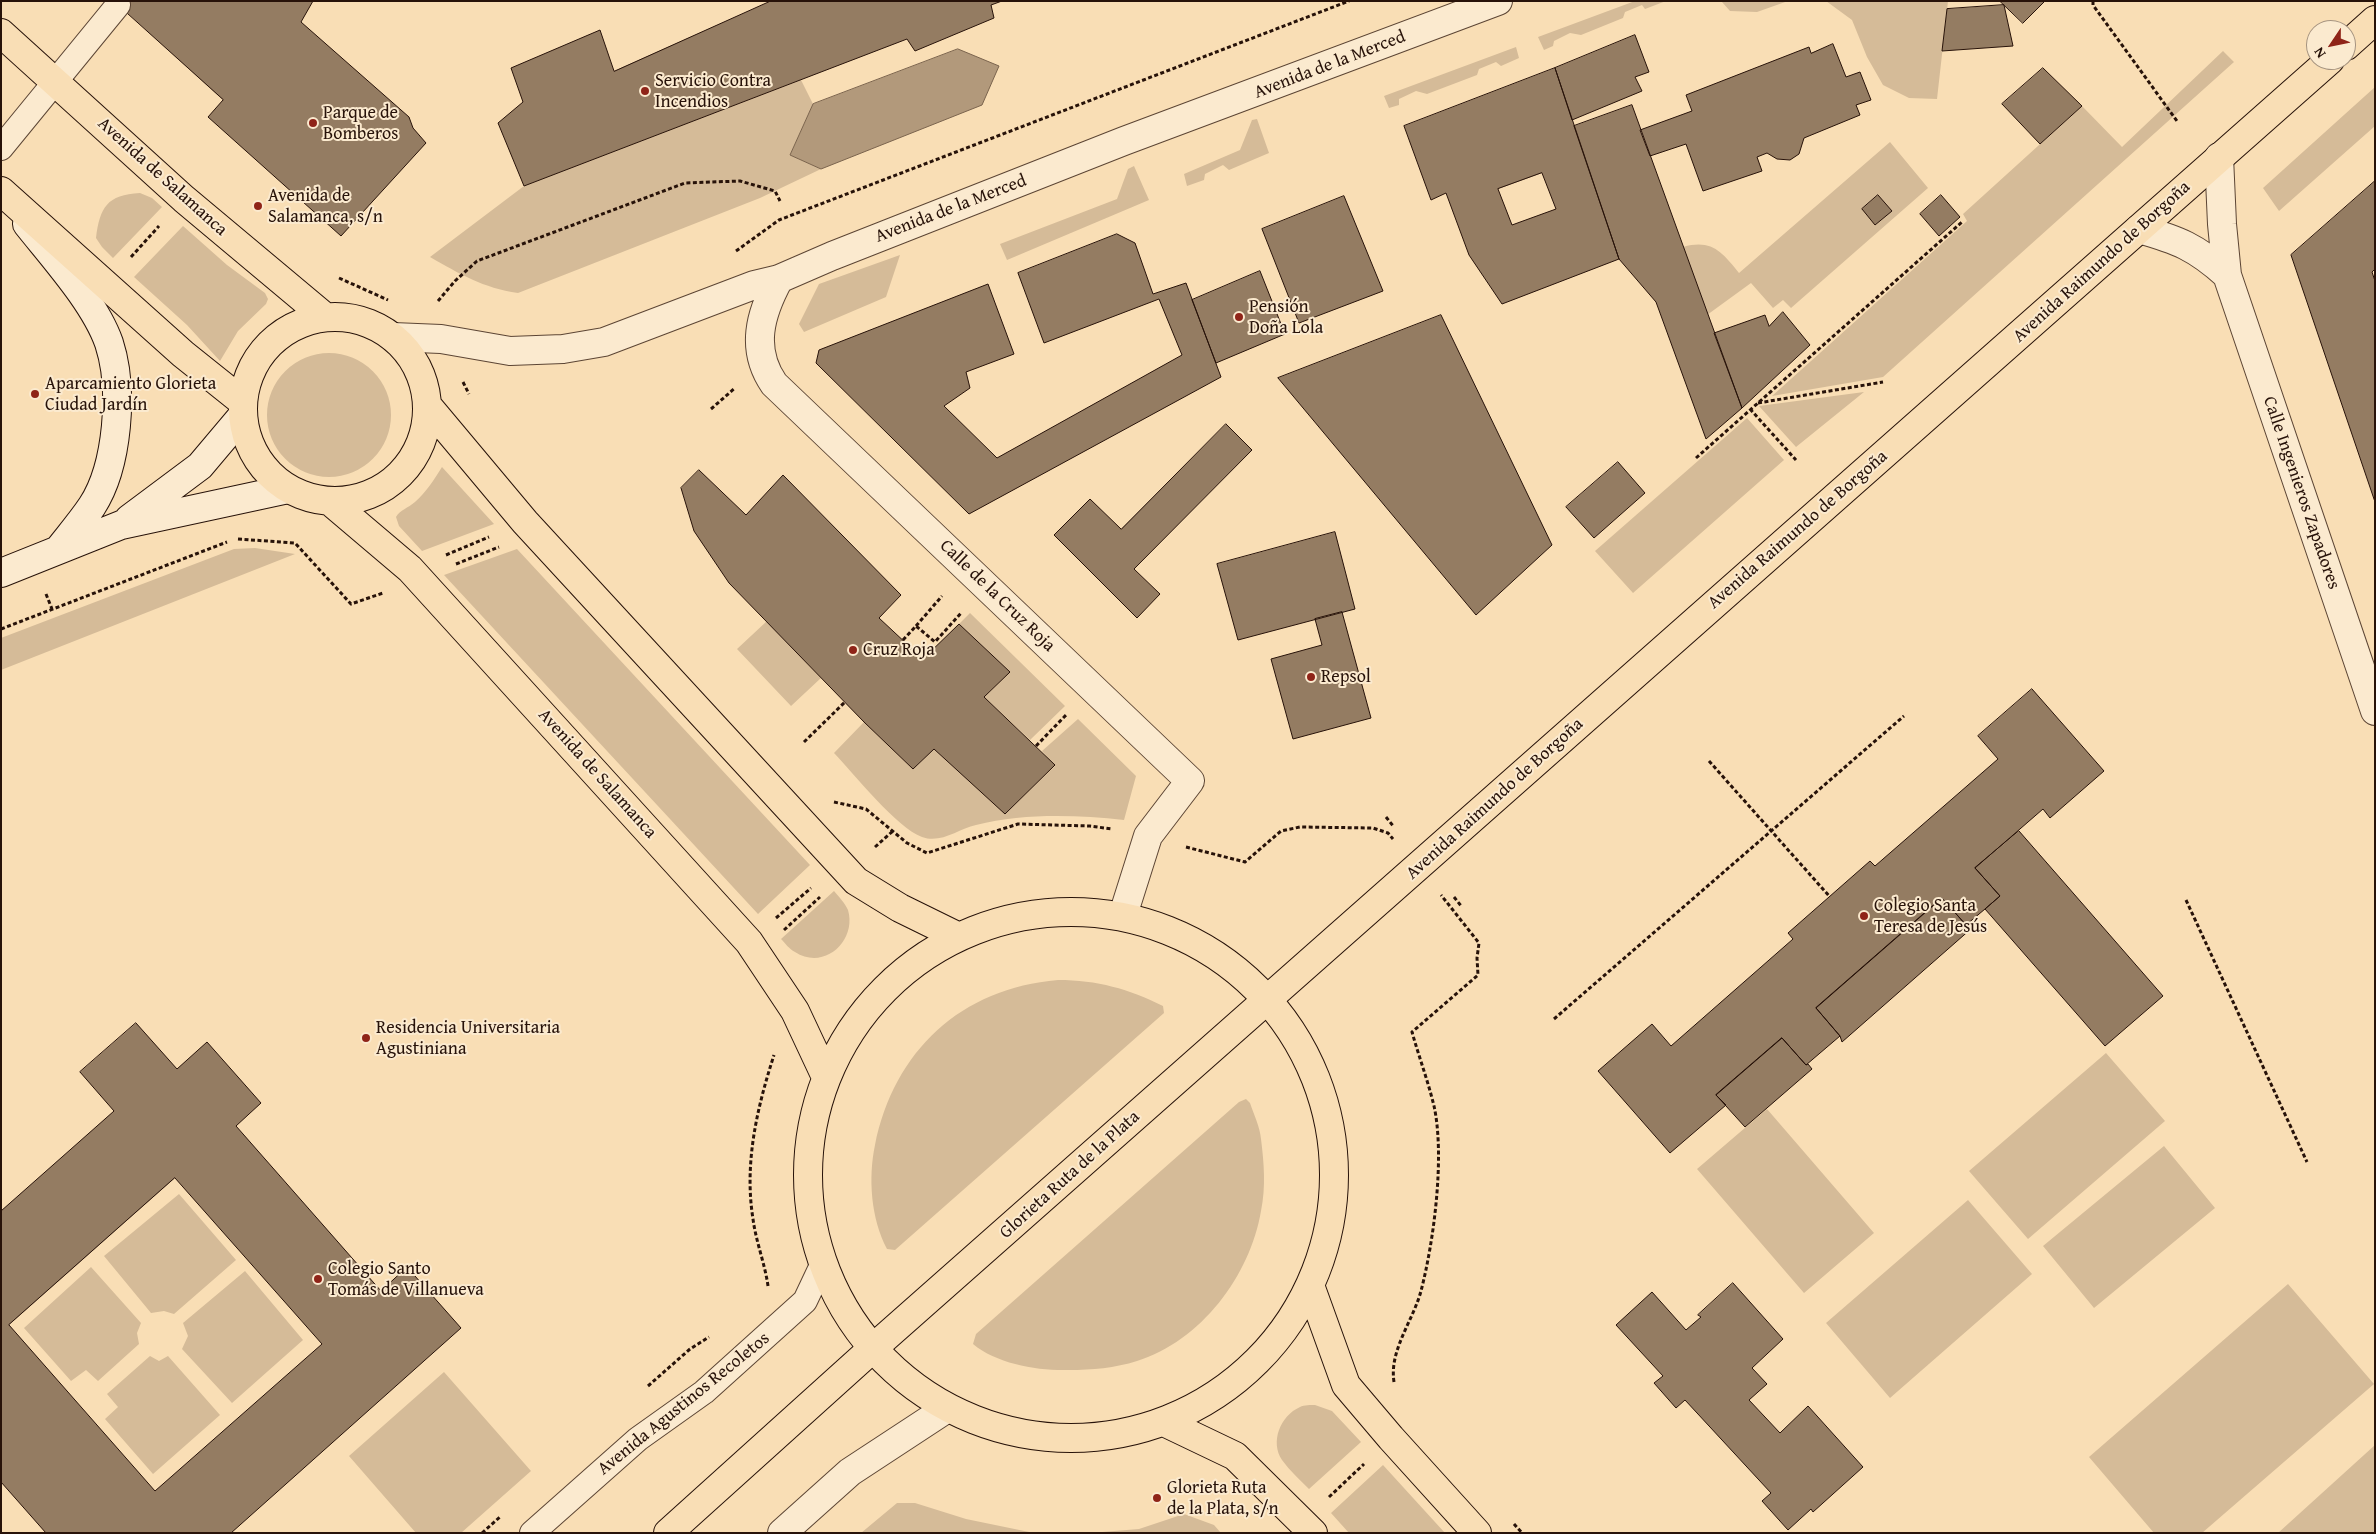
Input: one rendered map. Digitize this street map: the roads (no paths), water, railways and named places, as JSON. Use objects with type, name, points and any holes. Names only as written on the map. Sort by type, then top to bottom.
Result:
[{"type":"main road","points":[[2356,37],[2375,20]]},
{"type":"main road","name":"Avenida de Salamanca","points":[[1,33],[184,199],[325,317]]},
{"type":"main road","name":"Avenida Raimundo de Borgoña","points":[[1267,1000],[2319,70]]},
{"type":"main road","points":[[2,191],[243,408]]},
{"type":"main road","points":[[325,317],[349,318],[372,325],[393,337],[407,351],[418,367],[425,385],[427,405],[426,430],[416,454],[401,475],[380,490],[356,500],[331,502],[309,498],[288,489],[271,475],[257,458],[247,438],[243,408],[248,381],[256,361],[269,344],[286,331],[304,322],[325,317]]},
{"type":"main road","points":[[427,405],[525,522],[856,881],[900,908],[955,935]]},
{"type":"main road","name":"Avenida de Salamanca","points":[[331,502],[410,569],[749,942],[795,1011],[825,1075]]},
{"type":"main road","points":[[1046,910],[1123,915],[1205,947],[1241,974],[1267,1000],[1295,1039],[1321,1089],[1334,1149],[1332,1219],[1311,1288],[1272,1347],[1217,1396],[1166,1422],[1089,1440],[1016,1434],[946,1409],[904,1380],[872,1350],[846,1313],[822,1264],[806,1174],[825,1075],[875,994],[955,935],[1046,910]]},
{"type":"main road","name":"Glorieta Ruta de la Plata","points":[[872,1350],[1267,1000]]},
{"type":"main road","points":[[1311,1288],[1346,1385],[1477,1533]]},
{"type":"main road","points":[[668,1533],[872,1350]]},
{"type":"main road","points":[[1166,1422],[1235,1456],[1313,1533]]},
{"type":"street","name":"Avenida de la Merced","points":[[393,337],[441,340],[510,351],[563,349],[604,342],[754,286],[779,279],[832,256],[1124,141],[1498,1]]},
{"type":"street","name":"Calle Ingenieros Zapadores","points":[[2219,157],[2222,224],[2227,274],[2375,711]]},
{"type":"street","points":[[2,191],[88,304],[109,343],[114,374],[118,408],[110,459],[92,506],[59,549]]},
{"type":"street","points":[[2139,229],[2173,239],[2204,254],[2227,274]]},
{"type":"street","name":"Calle de la Cruz Roja","points":[[779,279],[770,296],[760,327],[760,352],[765,371],[774,384],[1190,782],[1148,836],[1123,915]]},
{"type":"street","points":[[121,525],[200,466],[243,408]]},
{"type":"street","points":[[1,573],[121,525],[288,489]]},
{"type":"street","points":[[782,1533],[850,1472],[946,1409]]},
{"type":"lane","points":[[1,148],[118,5]]},
{"type":"lane","name":"Avenida Agustinos Recoletos","points":[[532,1533],[638,1439],[704,1392],[805,1301],[822,1264]]},
{"type":"place","name":"Servicio Contra Incendios","points":[[645,91]]},
{"type":"place","name":"Parque de Bomberos","points":[[313,123]]},
{"type":"place","name":"Avenida de Salamanca, s/n","points":[[258,206]]},
{"type":"place","name":"Pensión Doña Lola","points":[[1239,317]]},
{"type":"place","name":"Aparcamiento Glorieta Ciudad Jardín","points":[[35,394]]},
{"type":"place","name":"Cruz Roja","points":[[853,650]]},
{"type":"place","name":"Repsol","points":[[1311,677]]},
{"type":"place","name":"Colegio Santa Teresa de Jesús","points":[[1864,916]]},
{"type":"place","name":"Residencia Universitaria Agustiniana","points":[[366,1038]]},
{"type":"place","name":"Colegio Santo Tomás de Villanueva","points":[[318,1279]]},
{"type":"place","name":"Glorieta Ruta de la Plata, s/n","points":[[1157,1498]]}]
